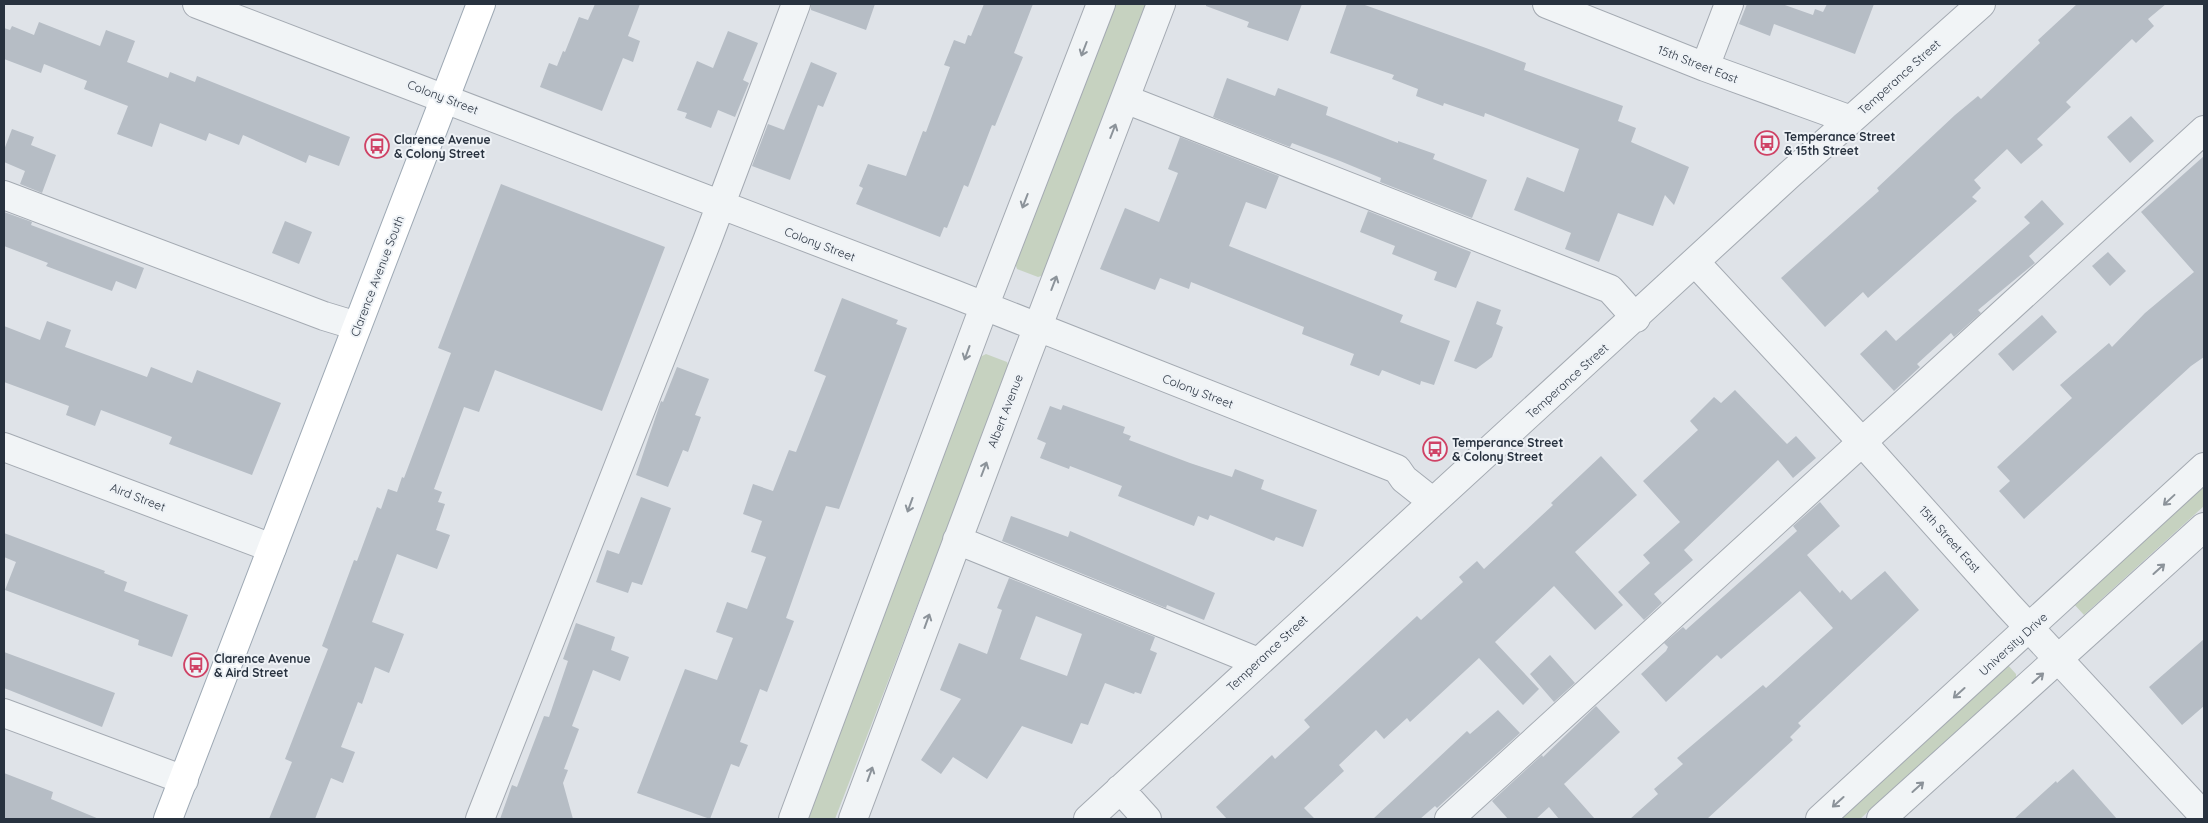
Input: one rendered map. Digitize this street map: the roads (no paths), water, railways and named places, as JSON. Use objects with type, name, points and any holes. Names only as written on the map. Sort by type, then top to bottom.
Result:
[{"type":"main road","name":"Clarence Avenue South","points":[[168,819],[481,4]]},
{"type":"street","name":"Colony Street","points":[[197,4],[445,98],[1397,469],[1404,479],[1433,502]]},
{"type":"street","points":[[480,819],[720,206],[796,4]]},
{"type":"street","points":[[793,819],[984,307],[1101,4]]},
{"type":"street","name":"Albert Avenue","points":[[853,819],[1161,4]]},
{"type":"street","name":"15th Street East","points":[[1547,4],[1705,67],[1851,120]]},
{"type":"street","points":[[1705,67],[1729,4]]},
{"type":"street","name":"Temperance Street","points":[[1088,819],[1695,262],[1981,4]]},
{"type":"street","points":[[1125,99],[1610,289],[1636,318]]},
{"type":"street","points":[[1450,819],[2204,130]]},
{"type":"street","points":[[4,194],[324,316],[357,326]]},
{"type":"street","name":"15th Street East","points":[[1695,262],[1863,442],[2030,628],[2204,816]]},
{"type":"street","name":"Aird Street","points":[[4,447],[272,548]]},
{"type":"street","name":"University Drive","points":[[1820,819],[2204,467]]},
{"type":"street","points":[[1882,819],[2204,527]]},
{"type":"street","points":[[957,540],[1258,662]]},
{"type":"street","points":[[4,713],[184,780]]},
{"type":"street","points":[[1120,789],[1147,819]]},
{"type":"place","name":"Temperance Street & 15th Street","points":[[1767,143]]},
{"type":"place","name":"Clarence Avenue & Colony Street","points":[[377,146]]},
{"type":"place","name":"Temperance Street & Colony Street","points":[[1435,449]]},
{"type":"place","name":"Clarence Avenue & Aird Street","points":[[196,665]]}]
